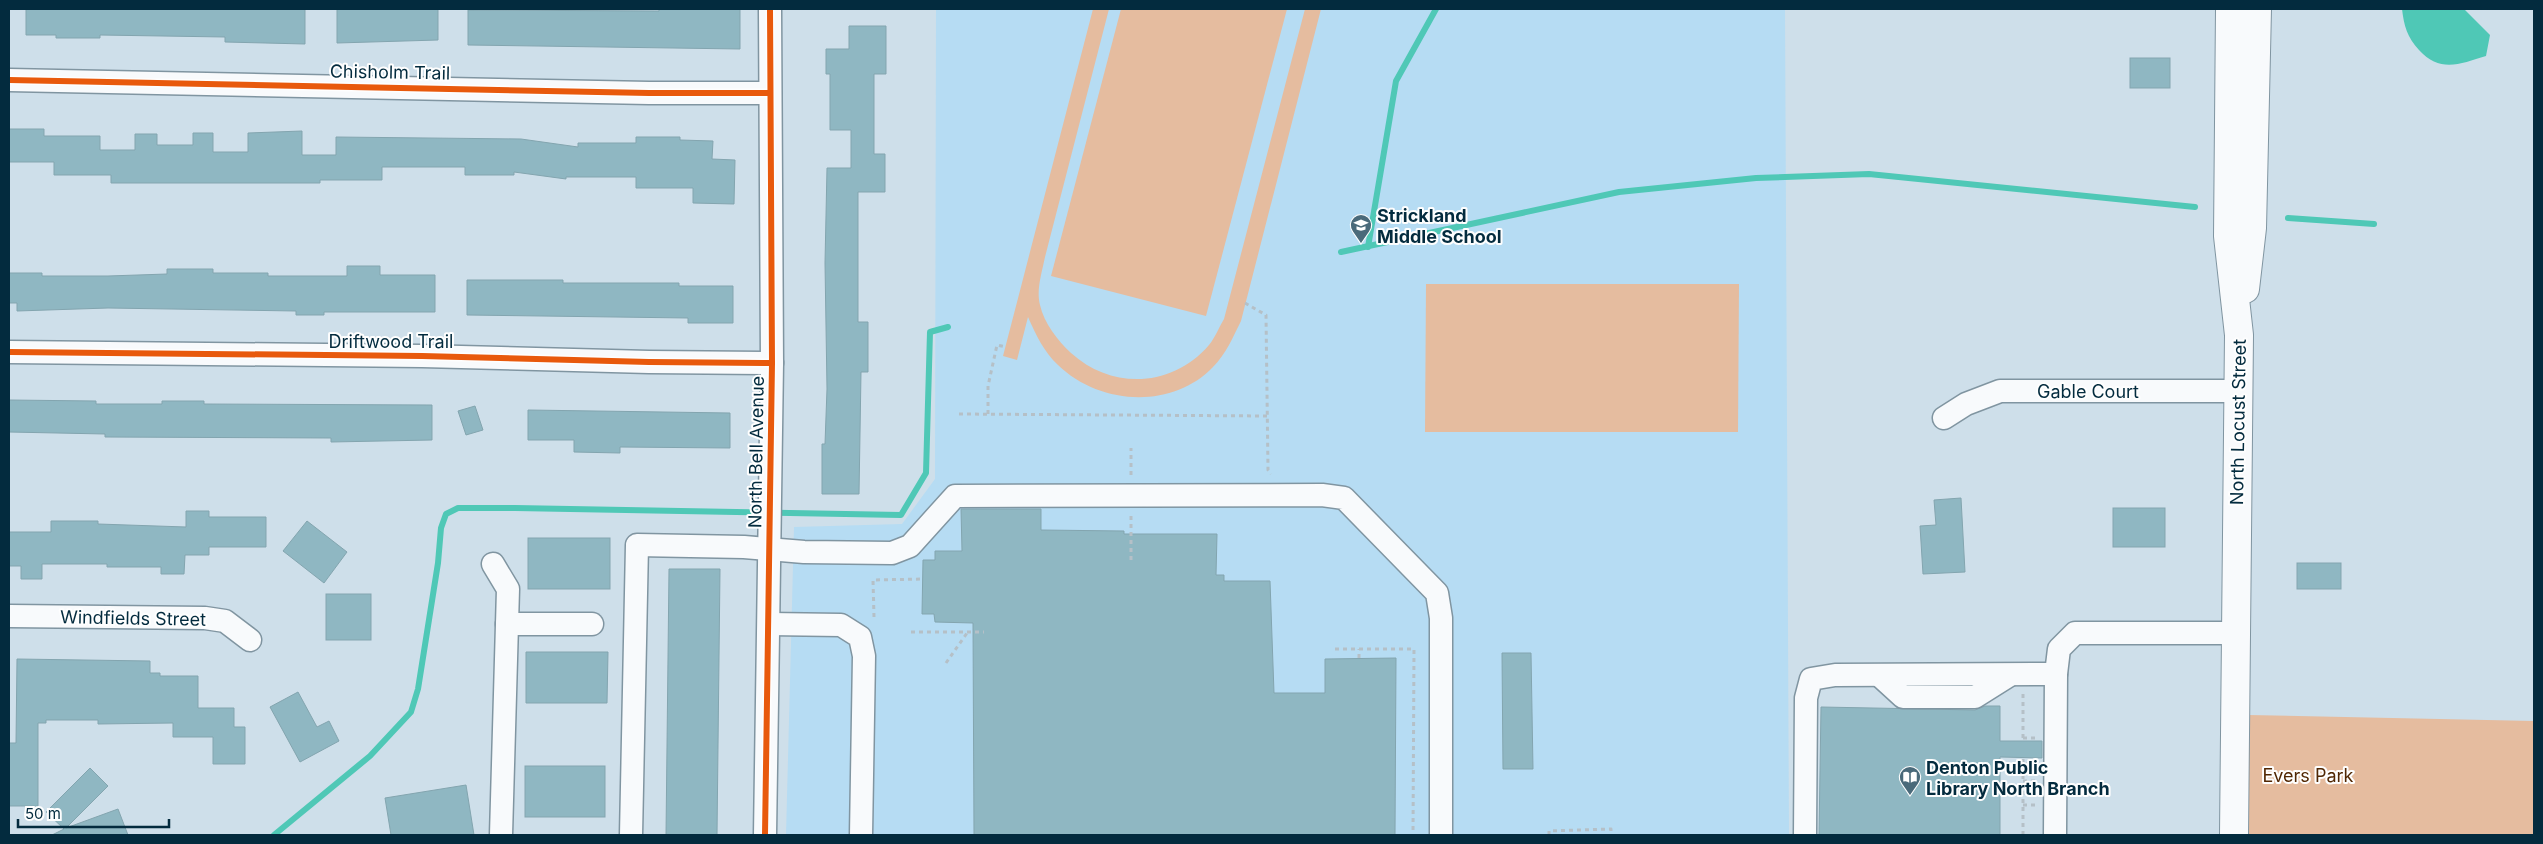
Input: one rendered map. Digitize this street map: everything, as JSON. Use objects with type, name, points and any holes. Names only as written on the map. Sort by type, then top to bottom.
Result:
[{"type":"main road","name":"North Locust Street","points":[[2230,9],[2228,236],[2239,335],[2234,835]]},
{"type":"main road","points":[[2239,335],[2252,228],[2257,9]]},
{"type":"street","name":"North Bell Avenue","points":[[765,835],[771,547],[769,477],[772,363],[770,9]]},
{"type":"street","name":"Chisholm Trail","points":[[9,80],[648,93],[770,93]]},
{"type":"street","name":"Driftwood Trail","points":[[9,352],[422,356],[772,363]]},
{"type":"street","name":"Gable Court","points":[[1944,418],[1966,404],[2000,391],[2238,391]]},
{"type":"street","points":[[631,835],[637,545],[771,547],[804,552],[892,553],[910,546],[955,496],[1322,495],[1344,498],[1437,593],[1441,618],[1441,835]]},
{"type":"street","points":[[493,564],[508,589],[501,835]]},
{"type":"street","name":"Windfields Street","points":[[9,616],[205,618],[225,621],[250,640]]},
{"type":"street","points":[[507,624],[592,624]]},
{"type":"street","points":[[769,624],[841,625],[860,637],[864,656],[861,835]]},
{"type":"street","points":[[2055,835],[2056,674],[2059,649],[2075,633],[2235,633]]},
{"type":"street","points":[[1805,835],[1806,698],[1811,678],[1835,675],[2017,682],[2056,674]]},
{"type":"path","points":[[1245,303],[1266,315],[1268,470],[1274,478]]},
{"type":"path","points":[[988,414],[988,386],[998,345],[1006,347]]},
{"type":"path","points":[[959,414],[1268,416]]},
{"type":"path","points":[[1130,474],[1131,448]]},
{"type":"path","points":[[1130,515],[1130,560]]},
{"type":"path","points":[[874,617],[873,580],[923,579]]},
{"type":"path","points":[[911,632],[984,632]]},
{"type":"path","points":[[946,663],[968,632]]},
{"type":"path","points":[[1335,649],[1414,649],[1413,835]]},
{"type":"path","points":[[1359,649],[1359,658]]},
{"type":"path","points":[[2017,682],[2023,741]]},
{"type":"path","points":[[2023,758],[2023,835]]},
{"type":"path","points":[[1549,835],[1549,830],[1611,829],[1611,835]]},
{"type":"shaded area","name":"Strickland Middle School","points":[[936,9],[1785,9],[1789,835],[786,835],[794,527],[902,524],[935,479]]},
{"type":"shaded area","points":[[2402,9],[2464,9],[2490,35],[2486,56],[2451,65],[2435,62],[2419,50],[2409,36]]},
{"type":"green space","points":[[1093,9],[1109,9],[1045,257],[1040,281],[1039,299],[1048,325],[1071,353],[1087,365],[1105,373],[1123,378],[1142,379],[1178,370],[1194,359],[1209,345],[1224,319],[1305,9],[1321,9],[1241,321],[1225,351],[1213,367],[1196,381],[1177,390],[1157,396],[1114,395],[1094,388],[1075,378],[1058,365],[1044,349],[1028,317],[1017,360],[1003,356]]},
{"type":"green space","points":[[1121,9],[1287,9],[1206,316],[1051,276]]},
{"type":"green space","points":[[1426,284],[1739,284],[1738,432],[1425,432]]},
{"type":"green space","name":"Evers Park","points":[[2248,715],[2534,721],[2534,835],[2248,835]]},
{"type":"building","points":[[26,9],[305,9],[305,44],[225,42],[225,37],[100,35],[100,38],[56,38],[56,35],[26,35]]},
{"type":"building","points":[[337,9],[438,9],[438,40],[337,43]]},
{"type":"building","points":[[659,9],[740,9],[740,49],[468,45],[468,10],[659,11]]},
{"type":"building","points":[[849,26],[886,26],[886,74],[874,74],[874,154],[885,154],[885,192],[858,192],[858,322],[868,322],[868,372],[861,372],[859,494],[822,494],[822,444],[825,444],[827,389],[825,263],[827,168],[851,168],[851,130],[830,130],[830,74],[826,74],[826,49],[849,49]]},
{"type":"building","points":[[2130,58],[2170,58],[2170,88],[2130,88]]},
{"type":"building","points":[[9,129],[44,129],[44,136],[100,136],[100,150],[135,150],[135,134],[157,134],[157,145],[193,145],[193,133],[213,133],[213,152],[248,152],[248,133],[302,131],[302,155],[336,155],[336,137],[521,139],[578,147],[578,143],[636,143],[636,137],[680,137],[680,140],[713,141],[712,159],[735,160],[734,204],[693,203],[693,188],[636,188],[636,177],[566,177],[566,179],[514,172],[514,175],[465,175],[465,167],[382,167],[382,180],[320,180],[320,183],[111,183],[111,175],[54,175],[54,162],[9,162]]},
{"type":"building","points":[[347,266],[380,266],[380,275],[435,275],[435,312],[324,312],[324,315],[296,315],[296,311],[108,308],[17,311],[17,303],[9,303],[9,273],[42,273],[42,276],[108,276],[167,274],[167,269],[213,269],[213,273],[268,273],[268,276],[347,276]]},
{"type":"building","points":[[467,280],[563,280],[563,283],[679,283],[679,286],[733,286],[733,323],[688,323],[688,318],[467,315]]},
{"type":"building","points":[[9,400],[96,401],[96,404],[162,404],[162,401],[204,401],[204,404],[432,405],[432,440],[331,442],[331,438],[105,437],[105,434],[9,432]]},
{"type":"building","points":[[475,406],[483,430],[466,435],[458,411]]},
{"type":"building","points":[[528,410],[730,413],[730,448],[620,447],[620,453],[574,452],[574,440],[528,440]]},
{"type":"building","points":[[1961,498],[1965,572],[1923,574],[1920,526],[1936,525],[1934,500]]},
{"type":"building","points":[[2113,508],[2165,508],[2165,547],[2113,547]]},
{"type":"building","points":[[961,509],[1041,509],[1041,530],[1124,531],[1124,534],[1217,534],[1216,575],[1224,575],[1224,581],[1270,581],[1274,693],[1325,693],[1325,659],[1396,658],[1395,835],[974,835],[973,623],[935,622],[934,614],[922,614],[923,560],[935,560],[935,551],[962,551]]},
{"type":"building","points":[[186,511],[209,511],[209,517],[266,517],[266,547],[209,547],[209,555],[185,555],[184,574],[161,574],[161,567],[107,567],[107,564],[42,564],[42,579],[21,579],[21,566],[9,566],[9,532],[51,532],[51,521],[98,521],[98,524],[186,527]]},
{"type":"building","points":[[307,521],[347,552],[324,583],[283,551]]},
{"type":"building","points":[[528,538],[610,538],[610,589],[528,589]]},
{"type":"building","points":[[2297,563],[2341,563],[2341,589],[2297,589]]},
{"type":"building","points":[[669,569],[720,569],[717,835],[666,835]]},
{"type":"building","points":[[326,594],[371,594],[371,640],[326,640]]},
{"type":"building","points":[[526,652],[608,652],[607,703],[526,703]]},
{"type":"building","points":[[1502,653],[1531,653],[1533,769],[1503,769]]},
{"type":"building","points":[[17,659],[150,661],[150,673],[160,673],[160,676],[198,676],[198,708],[234,708],[234,727],[245,727],[245,764],[213,764],[213,737],[173,737],[173,723],[98,724],[98,720],[46,720],[46,723],[38,723],[38,806],[9,806],[9,743],[16,743]]},
{"type":"building","points":[[298,692],[317,727],[329,721],[339,741],[300,762],[270,707]]},
{"type":"building","name":"Denton Public Library North Branch","points":[[1985,706],[2000,706],[2000,741],[2042,741],[2042,758],[2000,757],[2000,835],[1819,835],[1821,707],[1975,710]]},
{"type":"building","points":[[525,766],[605,766],[605,817],[525,817]]},
{"type":"building","points":[[90,768],[108,786],[66,828],[118,809],[128,835],[52,835],[64,829],[46,812]]},
{"type":"building","points":[[466,785],[474,835],[391,835],[385,798]]},
{"type":"waterway","points":[[1368,247],[1396,81],[1436,9]]},
{"type":"waterway","points":[[1341,252],[1619,192],[1756,178],[1869,174],[2195,207]]},
{"type":"waterway","points":[[2288,218],[2374,224]]},
{"type":"waterway","points":[[274,835],[370,756],[411,712],[418,689],[438,563],[441,528],[446,514],[458,508],[515,508],[901,515],[926,473],[930,332],[948,327]]},
{"type":"cycle path","points":[[765,835],[772,363],[770,9]]},
{"type":"cycle path","points":[[9,80],[649,93],[770,93]]},
{"type":"cycle path","points":[[9,352],[422,356],[772,363]]},
{"type":"place","name":"Strickland Middle School","points":[[1361,244]]},
{"type":"place","name":"Denton Public Library North Branch","points":[[1910,796]]}]
